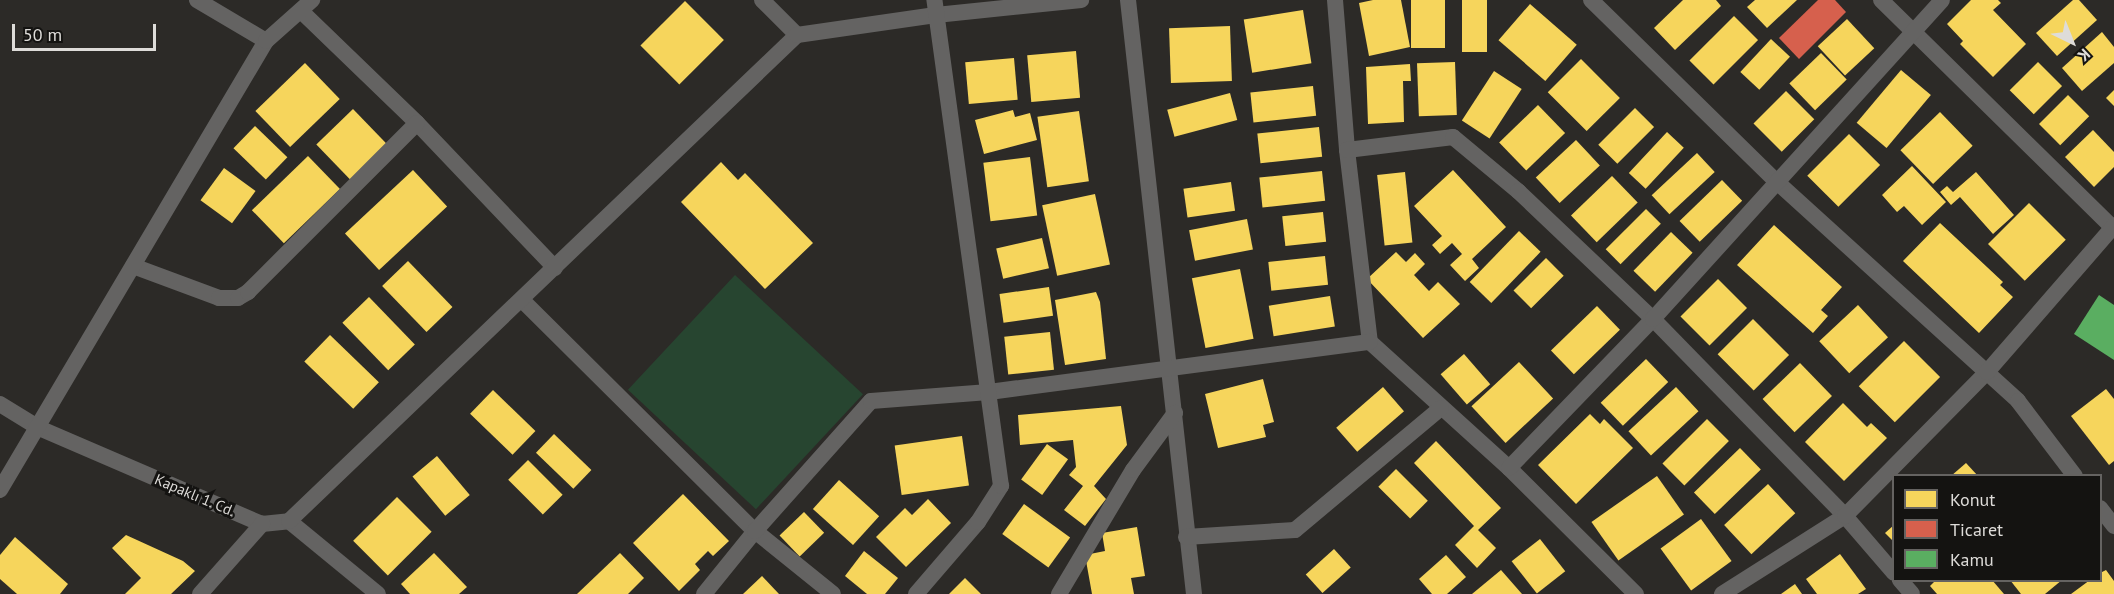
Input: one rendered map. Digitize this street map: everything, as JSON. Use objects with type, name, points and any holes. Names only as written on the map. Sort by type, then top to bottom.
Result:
[{"type":"street","points":[[197,0],[266,41]]},
{"type":"street","points":[[762,0],[796,35]]},
{"type":"street","points":[[378,594],[289,521],[796,35],[935,7],[1081,0]]},
{"type":"street","points":[[1128,0],[1194,594]]},
{"type":"street","points":[[1335,0],[1347,150],[1370,342],[1509,468],[1636,594]]},
{"type":"street","points":[[1592,0],[1778,183],[2018,401],[2073,474]]},
{"type":"street","points":[[1722,594],[1845,516],[1987,372],[2114,228],[1881,0]]},
{"type":"street","points":[[1509,468],[1653,319],[1942,0]]},
{"type":"street","points":[[0,490],[39,428],[266,41],[306,6],[555,268]]},
{"type":"street","points":[[915,594],[978,522],[1001,486],[935,7]]},
{"type":"street","points":[[133,266],[219,298],[238,298],[248,292],[417,123]]},
{"type":"street","points":[[1347,150],[1453,137],[1518,191],[1653,319],[1845,516],[1892,572]]},
{"type":"street","points":[[522,300],[755,531],[833,594]]},
{"type":"street","points":[[704,594],[755,531],[871,400],[989,392],[1370,342]]},
{"type":"street","name":"Kapaklı 1. Cd.","points":[[0,404],[39,428],[262,524],[289,521]]},
{"type":"street","points":[[1186,537],[1295,530],[1441,408]]},
{"type":"street","points":[[1059,594],[1133,471],[1174,413]]},
{"type":"street","points":[[2102,511],[2114,526]]},
{"type":"street","points":[[200,594],[262,524]]},
{"type":"street","points":[[1902,582],[1912,594]]},
{"type":"green space","points":[[735,275],[863,394],[756,509],[628,390]]},
{"type":"building: Konut","points":[[1373,0],[1401,0],[1410,47],[1369,56],[1359,3]]},
{"type":"building: Konut","points":[[1411,0],[1445,0],[1445,48],[1411,48]]},
{"type":"building: Konut","points":[[1462,0],[1487,0],[1487,52],[1462,52]]},
{"type":"building: Konut","points":[[1683,0],[1716,0],[1721,6],[1675,50],[1654,28]]},
{"type":"building: Konut","points":[[1755,0],[1797,0],[1767,28],[1747,7]]},
{"type":"building: Konut","points":[[1971,0],[1998,0],[2001,3],[1993,10],[2026,44],[1993,77],[1960,44],[1963,41],[1947,24]]},
{"type":"building: Konut","points":[[2073,0],[2079,0],[2097,20],[2057,56],[2036,33]]},
{"type":"building: Konut","points":[[685,1],[724,40],[679,84],[640,46]]},
{"type":"building: Konut","points":[[1530,4],[1577,45],[1545,81],[1499,40]]},
{"type":"building: Konut","points":[[1303,10],[1311,63],[1252,73],[1244,19]]},
{"type":"building: Konut","points":[[1734,16],[1758,40],[1713,85],[1689,61]]},
{"type":"building: Konut","points":[[1847,19],[1874,48],[1845,76],[1818,46]]},
{"type":"building: Konut","points":[[1230,26],[1232,81],[1171,83],[1169,28]]},
{"type":"building: Konut","points":[[2102,32],[2114,47],[2114,63],[2082,91],[2062,68]]},
{"type":"building: Konut","points":[[1771,39],[1790,57],[1759,90],[1740,72]]},
{"type":"building: Konut","points":[[1076,51],[1080,98],[1031,102],[1027,55]]},
{"type":"building: Konut","points":[[1821,53],[1847,80],[1815,110],[1789,84]]},
{"type":"building: Konut","points":[[1014,58],[1018,100],[969,104],[965,62]]},
{"type":"building: Konut","points":[[1581,59],[1620,98],[1587,131],[1548,92]]},
{"type":"building: Konut","points":[[1455,62],[1457,115],[1419,116],[1417,63]]},
{"type":"building: Konut","points":[[2038,62],[2062,86],[2034,114],[2010,90]]},
{"type":"building: Konut","points":[[305,63],[340,99],[290,147],[255,111]]},
{"type":"building: Konut","points":[[1410,64],[1411,81],[1403,81],[1404,122],[1368,124],[1366,67]]},
{"type":"building: Konut","points":[[1901,70],[1931,95],[1887,148],[1857,123]]},
{"type":"building: Konut","points":[[1494,71],[1522,89],[1490,138],[1462,120]]},
{"type":"building: Konut","points":[[1313,86],[1316,116],[1253,122],[1250,93]]},
{"type":"building: Konut","points":[[2114,90],[2114,106],[2106,98]]},
{"type":"building: Konut","points":[[1786,91],[1814,119],[1782,152],[1753,124]]},
{"type":"building: Konut","points":[[1230,93],[1237,120],[1174,137],[1167,110]]},
{"type":"building: Konut","points":[[2068,95],[2089,116],[2060,145],[2039,124]]},
{"type":"building: Konut","points":[[1538,105],[1565,133],[1526,171],[1499,143]]},
{"type":"building: Konut","points":[[1635,108],[1654,127],[1617,164],[1598,145]]},
{"type":"building: Konut","points":[[353,109],[387,144],[350,180],[316,144]]},
{"type":"building: Konut","points":[[1013,110],[1015,117],[1030,113],[1037,140],[984,154],[975,120]]},
{"type":"building: Konut","points":[[1079,111],[1089,181],[1047,187],[1037,117]]},
{"type":"building: Konut","points":[[1940,112],[1973,146],[1933,184],[1900,150]]},
{"type":"building: Konut","points":[[255,126],[287,157],[266,180],[233,148]]},
{"type":"building: Konut","points":[[1319,127],[1322,157],[1260,163],[1257,133]]},
{"type":"building: Konut","points":[[2093,130],[2114,152],[2114,167],[2094,187],[2065,157]]},
{"type":"building: Konut","points":[[1667,132],[1684,148],[1646,189],[1629,173]]},
{"type":"building: Konut","points":[[1849,134],[1880,165],[1838,207],[1807,176]]},
{"type":"building: Konut","points":[[1576,140],[1600,166],[1560,203],[1536,178]]},
{"type":"building: Konut","points":[[1697,153],[1715,172],[1669,214],[1652,195]]},
{"type":"building: Konut","points":[[308,156],[340,189],[284,243],[252,210]]},
{"type":"building: Konut","points":[[1030,157],[1037,216],[991,221],[983,163]]},
{"type":"building: Konut","points":[[721,162],[738,180],[745,173],[813,243],[765,289],[681,202]]},
{"type":"building: Konut","points":[[1912,166],[1946,202],[1922,225],[1904,206],[1897,212],[1882,195]]},
{"type":"building: Konut","points":[[224,168],[256,191],[232,223],[200,200]]},
{"type":"building: Konut","points":[[413,170],[447,207],[379,270],[345,233]]},
{"type":"building: Konut","points":[[1453,170],[1506,227],[1472,259],[1479,268],[1465,281],[1450,265],[1462,254],[1452,243],[1440,254],[1432,245],[1442,236],[1414,206]]},
{"type":"building: Konut","points":[[1322,171],[1325,201],[1262,207],[1259,178]]},
{"type":"building: Konut","points":[[1405,172],[1412,243],[1385,246],[1377,175]]},
{"type":"building: Konut","points":[[1976,172],[2014,215],[1993,234],[1960,197],[1951,205],[1940,192],[1947,186],[1953,192]]},
{"type":"building: Konut","points":[[1612,176],[1638,203],[1597,242],[1571,216]]},
{"type":"building: Konut","points":[[1722,180],[1742,201],[1700,242],[1680,221]]},
{"type":"building: Konut","points":[[1231,182],[1235,211],[1188,217],[1183,189]]},
{"type":"building: Konut","points":[[1095,194],[1110,264],[1057,276],[1042,205]]},
{"type":"building: Konut","points":[[2029,203],[2066,240],[2025,281],[1988,244]]},
{"type":"building: Konut","points":[[1646,209],[1661,224],[1621,264],[1606,249]]},
{"type":"building: Konut","points":[[1323,212],[1326,242],[1285,246],[1282,216]]},
{"type":"building: Konut","points":[[1247,219],[1253,249],[1195,261],[1189,230]]},
{"type":"building: Konut","points":[[1940,223],[2003,282],[2000,285],[2013,297],[1979,333],[1903,261]]},
{"type":"building: Konut","points":[[1774,225],[1842,287],[1821,310],[1828,316],[1813,333],[1737,265]]},
{"type":"building: Konut","points":[[1519,231],[1541,252],[1491,303],[1470,282]]},
{"type":"building: Konut","points":[[1671,232],[1693,253],[1655,292],[1633,271]]},
{"type":"building: Konut","points":[[1042,238],[1049,268],[1003,279],[996,249]]},
{"type":"building: Konut","points":[[1396,252],[1406,262],[1415,253],[1425,264],[1414,275],[1429,291],[1438,282],[1460,304],[1423,338],[1367,279]]},
{"type":"building: Konut","points":[[1325,256],[1328,285],[1271,291],[1268,262]]},
{"type":"building: Konut","points":[[1546,258],[1564,276],[1531,308],[1513,291]]},
{"type":"building: Konut","points":[[408,261],[452,307],[427,332],[382,286]]},
{"type":"building: Konut","points":[[1240,269],[1254,339],[1205,348],[1192,278]]},
{"type":"building: Konut","points":[[1718,279],[1747,308],[1710,345],[1681,316]]},
{"type":"building: Konut","points":[[1049,287],[1053,316],[1004,323],[999,294]]},
{"type":"building: Konut","points":[[1096,292],[1100,302],[1106,359],[1065,365],[1055,300]]},
{"type":"building: Konut","points":[[1330,296],[1335,327],[1274,336],[1269,306]]},
{"type":"building: Konut","points":[[369,297],[415,344],[388,370],[342,323]]},
{"type":"building: Konut","points":[[1858,305],[1888,337],[1849,373],[1819,341]]},
{"type":"building: Konut","points":[[1597,306],[1620,330],[1574,374],[1551,350]]},
{"type":"building: Konut","points":[[1753,319],[1789,355],[1754,390],[1718,354]]},
{"type":"building: Konut","points":[[1050,332],[1054,370],[1008,375],[1004,337]]},
{"type":"building: Konut","points":[[330,335],[379,382],[353,409],[304,362]]},
{"type":"building: Konut","points":[[1904,341],[1940,377],[1895,422],[1859,386]]},
{"type":"building: Konut","points":[[1464,354],[1490,384],[1467,405],[1441,374]]},
{"type":"building: Konut","points":[[1646,359],[1668,382],[1623,426],[1601,403]]},
{"type":"building: Konut","points":[[1519,362],[1553,399],[1506,443],[1471,406]]},
{"type":"building: Konut","points":[[1800,363],[1832,396],[1795,432],[1763,399]]},
{"type":"building: Konut","points":[[1263,379],[1274,422],[1263,425],[1266,437],[1218,448],[1205,394]]},
{"type":"building: Konut","points":[[1383,387],[1404,411],[1357,452],[1336,428]]},
{"type":"building: Konut","points":[[1676,387],[1699,411],[1651,455],[1628,431]]},
{"type":"building: Konut","points":[[2106,389],[2114,399],[2114,461],[2109,465],[2071,416]]},
{"type":"building: Konut","points":[[493,390],[535,431],[513,455],[470,414]]},
{"type":"building: Konut","points":[[1843,403],[1867,427],[1871,423],[1887,438],[1844,481],[1805,442]]},
{"type":"building: Konut","points":[[1121,406],[1127,445],[1094,486],[1106,499],[1085,526],[1064,510],[1083,486],[1069,475],[1076,467],[1073,440],[1020,445],[1018,415]]},
{"type":"building: Konut","points":[[1590,414],[1600,424],[1604,419],[1633,448],[1576,504],[1538,465]]},
{"type":"building: Konut","points":[[1707,419],[1729,441],[1684,485],[1662,464]]},
{"type":"building: Konut","points":[[554,434],[591,470],[573,489],[536,453]]},
{"type":"building: Konut","points":[[962,436],[969,486],[902,495],[895,445]]},
{"type":"building: Konut","points":[[1436,441],[1501,508],[1478,530],[1496,548],[1477,568],[1455,545],[1474,526],[1414,463]]},
{"type":"building: Konut","points":[[1047,444],[1068,459],[1042,495],[1021,480]]},
{"type":"building: Konut","points":[[1740,448],[1761,470],[1715,514],[1694,492]]},
{"type":"building: Konut","points":[[437,456],[470,495],[445,516],[412,477]]},
{"type":"building: Konut","points":[[528,460],[563,495],[543,514],[508,480]]},
{"type":"building: Konut","points":[[1966,463],[1976,474],[1953,474]]},
{"type":"building: Konut","points":[[1396,469],[1428,501],[1410,518],[1378,487]]},
{"type":"building: Konut","points":[[1657,476],[1684,515],[1618,560],[1591,522]]},
{"type":"building: Konut","points":[[839,480],[879,516],[853,545],[813,509]]},
{"type":"building: Konut","points":[[1768,484],[1795,513],[1751,554],[1724,525]]},
{"type":"building: Konut","points":[[683,494],[729,541],[713,556],[708,551],[695,564],[700,570],[679,591],[633,543]]},
{"type":"building: Konut","points":[[397,497],[432,532],[388,575],[353,541]]},
{"type":"building: Konut","points":[[928,499],[951,523],[906,567],[876,537],[905,508],[912,515]]},
{"type":"building: Konut","points":[[1024,504],[1070,538],[1048,567],[1002,534]]},
{"type":"building: Konut","points":[[804,512],[824,533],[800,556],[780,536]]},
{"type":"building: Konut","points":[[1701,519],[1732,561],[1691,590],[1661,548]]},
{"type":"building: Konut","points":[[1137,527],[1145,576],[1131,578],[1134,594],[1092,594],[1085,555],[1105,551],[1102,533]]},
{"type":"building: Konut","points":[[1892,527],[1892,540],[1885,533]]},
{"type":"building: Konut","points":[[126,535],[183,561],[195,571],[171,594],[125,594],[141,578],[112,548]]},
{"type":"building: Konut","points":[[15,537],[68,584],[60,594],[17,594],[0,579],[0,555]]},
{"type":"building: Konut","points":[[1540,539],[1565,571],[1537,593],[1512,561]]},
{"type":"building: Konut","points":[[1334,549],[1351,568],[1322,593],[1306,574]]},
{"type":"building: Konut","points":[[864,551],[898,578],[885,594],[867,594],[845,576]]},
{"type":"building: Konut","points":[[434,553],[467,587],[459,594],[410,594],[401,584]]},
{"type":"building: Konut","points":[[620,553],[644,578],[628,594],[577,594]]},
{"type":"building: Konut","points":[[1840,554],[1866,589],[1858,594],[1817,594],[1806,579]]},
{"type":"building: Konut","points":[[1446,555],[1466,577],[1447,594],[1432,594],[1419,579]]},
{"type":"building: Konut","points":[[1501,570],[1522,594],[1472,594]]},
{"type":"building: Konut","points":[[2106,570],[2114,581],[2114,594],[2071,594],[2087,582],[2102,582],[2102,572]]},
{"type":"building: Konut","points":[[762,576],[779,594],[743,594]]},
{"type":"building: Konut","points":[[965,578],[981,594],[949,594]]},
{"type":"building: Konut","points":[[1934,582],[1994,582],[2004,594],[1937,594],[1930,586]]},
{"type":"building: Konut","points":[[2012,582],[2060,582],[2045,594],[2021,594]]},
{"type":"building: Konut","points":[[1795,584],[1802,594],[1781,594]]},
{"type":"building: Ticaret","points":[[1818,0],[1835,0],[1846,12],[1799,59],[1779,38]]},
{"type":"building: Kamu","points":[[2099,295],[2114,305],[2114,360],[2074,334]]}]
